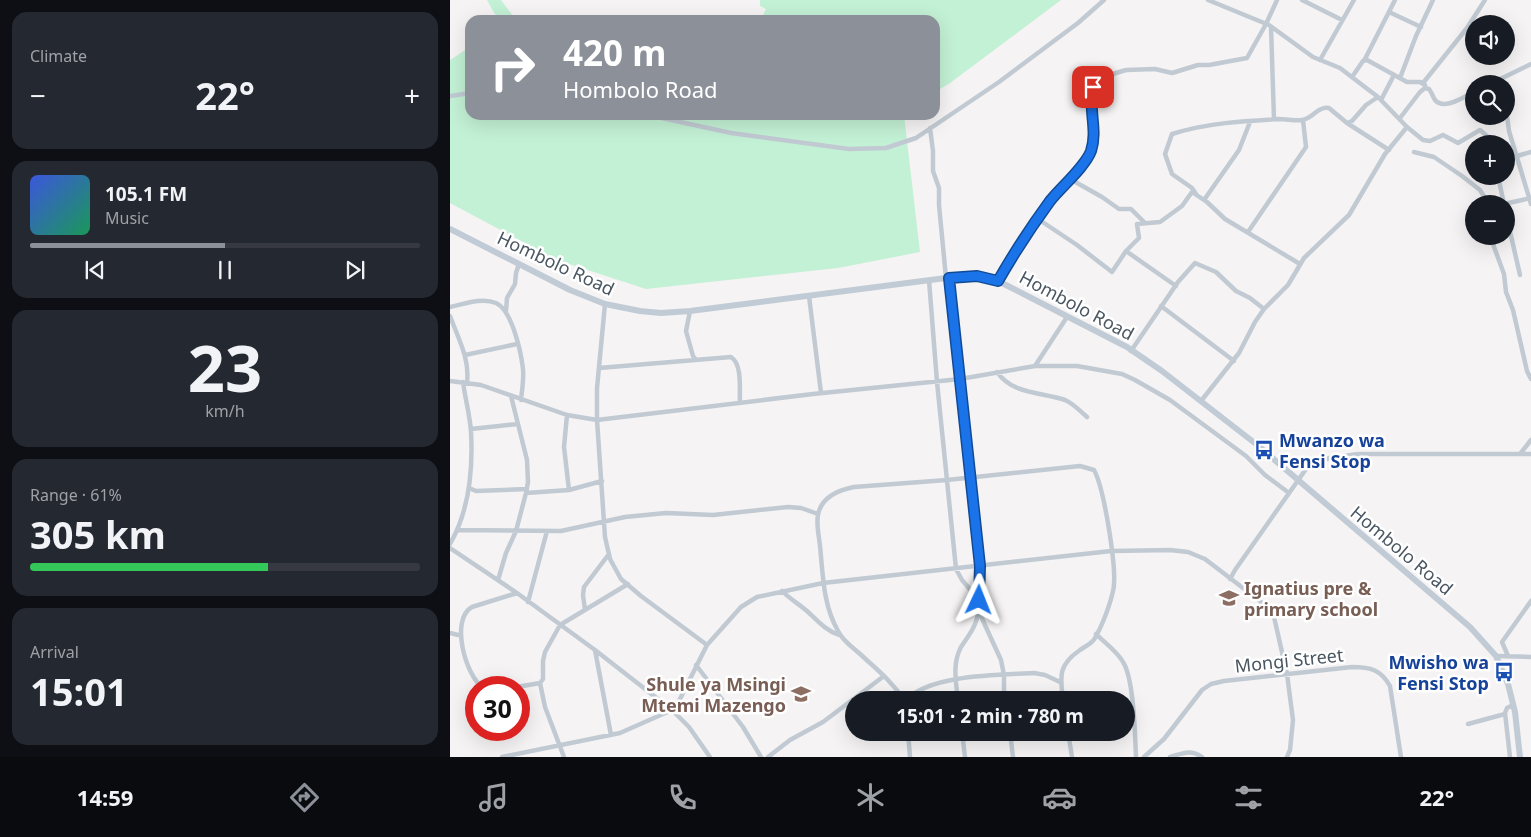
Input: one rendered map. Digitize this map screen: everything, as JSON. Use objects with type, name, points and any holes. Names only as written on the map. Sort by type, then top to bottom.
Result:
[{"type":"street","points":[[671,120],[731,133],[849,149],[886,148],[916,138],[1007,76],[1078,23],[1104,0]]},
{"type":"street","points":[[1208,0],[1268,25],[1298,47],[1320,60],[1334,65],[1380,98],[1407,127],[1423,140],[1430,141],[1443,136],[1456,143],[1465,138]]},
{"type":"street","points":[[998,281],[1011,258],[1051,201],[1090,154],[1094,129],[1091,114],[1091,94],[1098,80],[1126,70],[1152,69],[1172,73],[1198,65],[1209,65],[1246,58],[1268,25],[1277,0]]},
{"type":"street","points":[[1302,0],[1342,20]]},
{"type":"street","points":[[1320,60],[1354,0]]},
{"type":"street","points":[[1352,77],[1365,60],[1395,0]]},
{"type":"street","points":[[1400,78],[1433,0]]},
{"type":"street","points":[[1424,83],[1467,28],[1485,0]]},
{"type":"street","points":[[1389,12],[1421,27]]},
{"type":"street","points":[[1268,25],[1274,119]]},
{"type":"street","points":[[1365,60],[1407,82],[1424,83],[1435,100],[1444,104],[1465,96]]},
{"type":"street","points":[[1508,75],[1531,64]]},
{"type":"street","points":[[1347,123],[1352,121],[1361,109],[1380,98],[1394,75]]},
{"type":"street","points":[[1400,118],[1420,92],[1425,88],[1429,89]]},
{"type":"street","points":[[450,96],[465,94]]},
{"type":"street","points":[[1300,264],[1225,219],[1197,195],[1192,188],[1172,174],[1165,154],[1172,134],[1188,129],[1231,122],[1274,119],[1303,120],[1329,108],[1347,123],[1389,150]]},
{"type":"street","points":[[1248,232],[1306,147],[1303,120]]},
{"type":"street","points":[[1204,200],[1240,150],[1250,122]]},
{"type":"street","points":[[1509,125],[1531,204]]},
{"type":"street","points":[[1201,401],[1234,361],[1264,309],[1288,285],[1300,264],[1349,215],[1364,186],[1407,127]]},
{"type":"street","points":[[930,128],[933,171],[939,188],[939,205],[980,566],[979,600],[975,624],[957,655],[955,664],[957,691]]},
{"type":"street","points":[[1471,135],[1480,130],[1486,135]]},
{"type":"street","points":[[1414,152],[1434,157],[1462,176],[1480,190],[1483,195]]},
{"type":"street","points":[[1517,156],[1531,152]]},
{"type":"street","points":[[1070,179],[1119,209],[1131,209],[1144,222]]},
{"type":"street","points":[[1500,185],[1504,204],[1530,198]]},
{"type":"street","points":[[1038,220],[1077,245],[1112,272],[1126,251],[1139,238],[1137,224],[1160,222],[1182,206],[1190,193],[1197,195]]},
{"type":"street","name":"Hombolo Road","points":[[450,229],[570,290],[605,304],[640,311],[690,311],[947,278],[977,276],[998,281],[1132,350],[1162,371],[1256,444],[1470,627],[1496,656],[1508,684],[1513,705],[1520,757]]},
{"type":"street","points":[[1493,245],[1502,267],[1506,292],[1531,380]]},
{"type":"street","points":[[1513,245],[1520,275]]},
{"type":"street","points":[[1126,251],[1176,286]]},
{"type":"street","points":[[1132,350],[1161,306],[1195,263],[1216,272],[1236,291],[1250,298],[1264,309]]},
{"type":"street","points":[[506,311],[507,298],[515,284],[519,264]]},
{"type":"street","points":[[929,280],[937,382],[956,568],[962,580],[979,600]]},
{"type":"street","points":[[809,296],[821,393]]},
{"type":"street","points":[[450,307],[486,301],[497,304],[506,311],[511,321],[523,369],[521,400]]},
{"type":"street","points":[[605,304],[599,368],[597,420],[605,537],[609,554],[621,579],[707,645]]},
{"type":"street","points":[[1161,306],[1234,361]]},
{"type":"street","points":[[690,311],[686,332],[696,360]]},
{"type":"street","points":[[450,316],[465,355],[468,370],[465,382],[470,429],[469,488],[458,530],[450,544]]},
{"type":"street","points":[[1035,366],[1067,317]]},
{"type":"street","points":[[465,355],[517,344]]},
{"type":"street","points":[[599,368],[724,357],[734,359],[738,373],[740,403]]},
{"type":"street","points":[[450,381],[465,382],[497,390],[566,415],[597,420],[821,393],[937,382],[1035,366],[1095,368],[1122,374],[1170,400],[1246,456],[1265,475],[1289,493]]},
{"type":"street","points":[[997,372],[1017,388],[1029,393],[1072,403],[1087,417]]},
{"type":"street","points":[[498,580],[506,553],[516,530],[528,476],[527,460],[511,396]]},
{"type":"street","points":[[566,415],[564,447],[569,490]]},
{"type":"street","points":[[470,429],[518,424]]},
{"type":"street","points":[[1520,454],[1531,440]]},
{"type":"street","points":[[1230,579],[1273,514],[1306,469],[1319,461],[1358,454],[1531,454]]},
{"type":"street","points":[[899,691],[841,636],[826,600],[818,514],[828,497],[844,489],[1080,466],[1094,470],[1100,486],[1112,551],[1113,591],[1096,634],[1090,644],[1067,661],[1062,668],[1060,682],[1062,691]]},
{"type":"street","points":[[469,488],[476,491],[569,490],[602,481]]},
{"type":"street","points":[[458,530],[562,531],[625,517],[643,515],[666,513],[713,515],[788,507],[801,508],[818,514]]},
{"type":"street","points":[[528,602],[547,531]]},
{"type":"street","points":[[450,548],[517,593],[672,710],[689,727],[710,757]]},
{"type":"street","points":[[502,757],[620,733],[672,710],[681,698],[707,645],[747,602],[757,597],[823,583],[1112,551],[1170,550],[1188,552],[1205,558],[1260,601],[1274,617],[1287,674],[1293,720],[1290,750],[1287,757]]},
{"type":"street","points":[[585,610],[584,587],[609,554]]},
{"type":"street","points":[[564,757],[561,744],[545,706],[540,683],[543,679],[545,652],[560,625],[628,584]]},
{"type":"street","points":[[782,591],[808,612],[823,628],[841,636]]},
{"type":"street","points":[[473,676],[458,636],[461,616],[467,609],[517,593]]},
{"type":"street","points":[[1508,656],[1502,642],[1531,601]]},
{"type":"street","points":[[978,610],[999,653],[1004,675],[1004,691]]},
{"type":"street","points":[[1524,610],[1531,610]]},
{"type":"street","points":[[450,634],[458,636]]},
{"type":"street","points":[[1096,634],[1119,656],[1127,669],[1135,725],[1136,757]]},
{"type":"street","points":[[595,650],[611,735]]},
{"type":"street","points":[[1496,656],[1531,657]]},
{"type":"street","points":[[696,666],[744,727],[760,757]]},
{"type":"street","name":"Mongi Street","points":[[1144,757],[1164,739],[1202,690],[1211,684],[1224,681],[1364,667],[1378,672],[1385,677],[1390,686],[1401,757]]},
{"type":"street","points":[[918,691],[955,679],[1034,673],[1046,675],[1060,682]]},
{"type":"street","points":[[768,757],[790,740],[822,722],[884,676]]},
{"type":"street","points":[[530,685],[540,683]]},
{"type":"street","points":[[1510,757],[1505,714],[1506,708],[1513,705]]},
{"type":"street","points":[[1468,724],[1505,714]]},
{"type":"street","points":[[909,741],[910,757]]},
{"type":"street","points":[[963,741],[965,757]]},
{"type":"street","points":[[1011,741],[1012,757]]},
{"type":"street","points":[[1069,741],[1072,757]]},
{"type":"street","points":[[1170,757],[1193,752],[1202,757]]},
{"type":"green space","points":[[487,0],[501,0],[512,15],[496,15]]},
{"type":"green space","points":[[760,0],[1061,0],[940,89],[940,15],[763,15],[766,9],[760,6]]},
{"type":"green space","points":[[465,50],[465,120],[905,120],[920,252],[838,268],[646,289],[557,260],[450,203],[450,60]]},
{"type":"place","name":"Mwanzo wa Fensi Stop","points":[[1264,450]]},
{"type":"place","name":"Ignatius pre & primary school","points":[[1229,598]]},
{"type":"place","name":"Mwisho wa Fensi Stop","points":[[1504,672]]},
{"type":"place","name":"Shule ya Msingi Mtemi Mazengo","points":[[801,694]]},
{"type":"route","points":[[979,600],[980,566],[949,278],[977,276],[998,281],[1011,258],[1051,201],[1090,154],[1094,129],[1091,114],[1093,87]]}]
